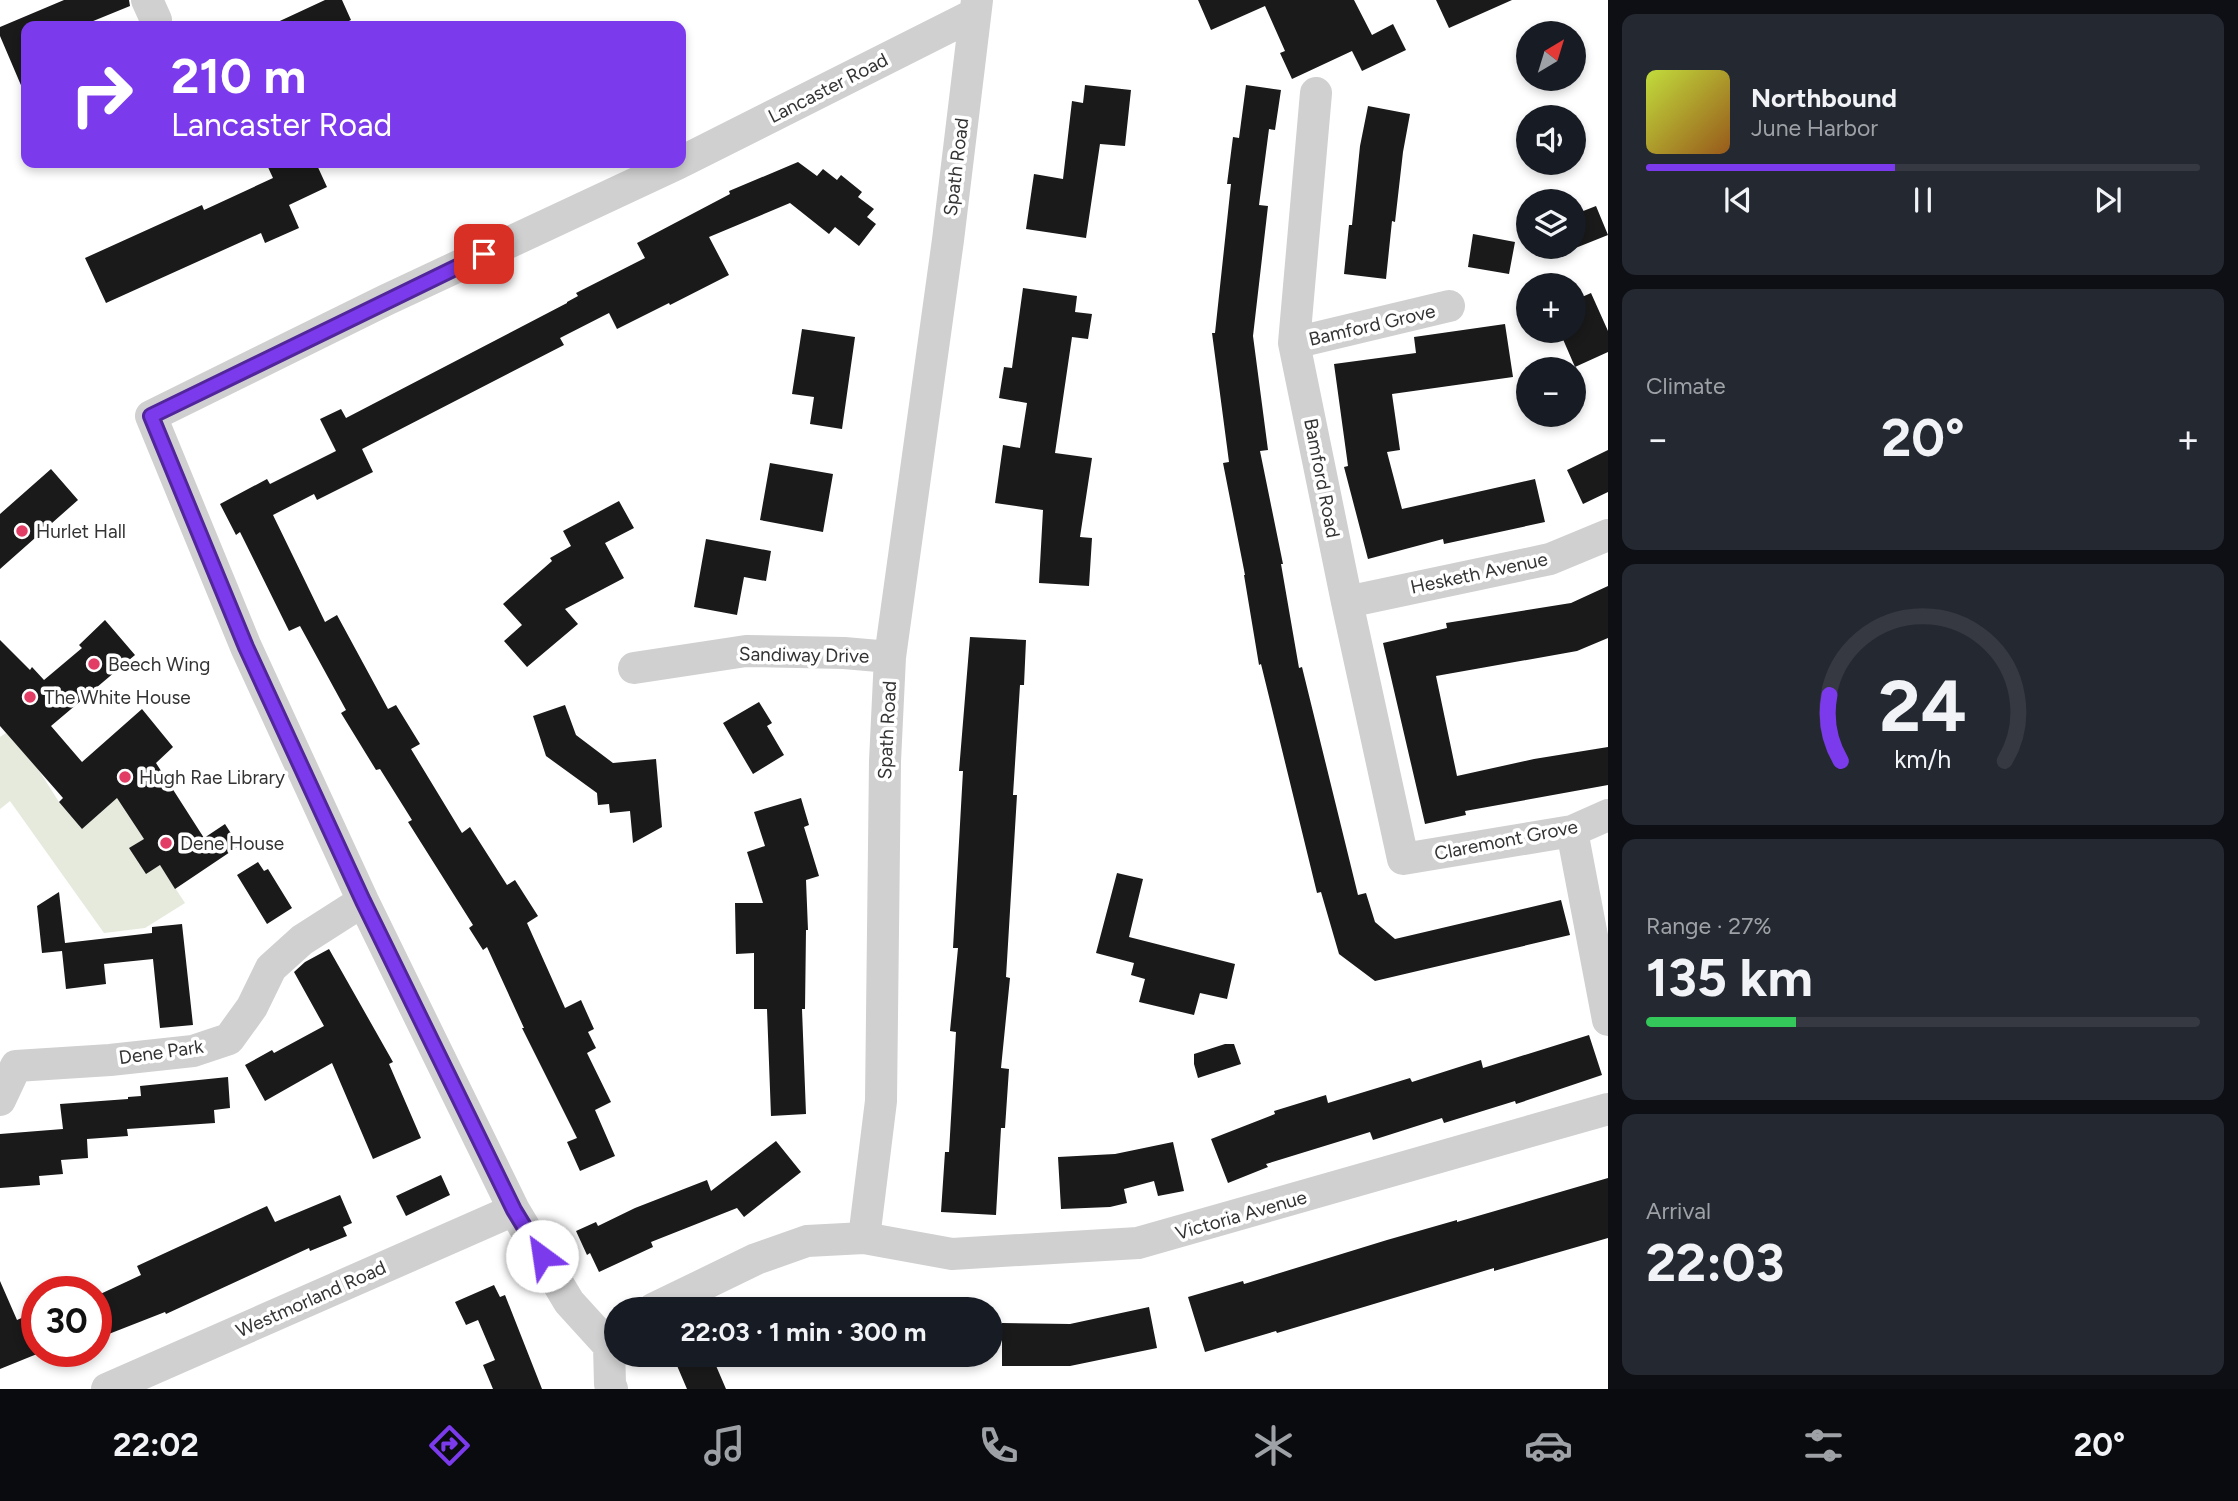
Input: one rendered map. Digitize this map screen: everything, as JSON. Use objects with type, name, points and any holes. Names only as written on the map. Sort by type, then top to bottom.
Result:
[{"type":"street","name":"Lancaster Road","points":[[686,159],[976,7]]},
{"type":"street","name":"Spath Road","points":[[864,1238],[881,1101],[885,761],[890,657],[948,240],[976,7]]},
{"type":"street","name":"Bamford Road","points":[[1316,93],[1294,343],[1403,859]]},
{"type":"street","name":"Lancaster Road","points":[[363,901],[246,647],[151,416],[386,300],[667,168]]},
{"type":"street","name":"Bamford Grove","points":[[1294,343],[1449,306]]},
{"type":"street","name":"Hesketh Avenue","points":[[1347,602],[1550,559],[1608,535]]},
{"type":"street","name":"Sandiway Drive","points":[[634,668],[746,651],[890,657]]},
{"type":"street","name":"Claremont Grove","points":[[1403,859],[1572,831],[1608,815]]},
{"type":"street","points":[[1572,831],[1608,1020]]},
{"type":"street","name":"Dene Park","points":[[0,1100],[16,1066],[193,1051],[229,1039],[252,1007],[271,968],[302,940],[363,901]]},
{"type":"street","points":[[363,901],[514,1210],[569,1302],[604,1333]]},
{"type":"street","name":"Victoria Avenue","points":[[864,1238],[952,1254],[1138,1243],[1608,1109]]},
{"type":"street","name":"Westmorland Road","points":[[107,1389],[514,1210]]},
{"type":"street","points":[[678,1297],[756,1259],[807,1241],[864,1238]]},
{"type":"street","points":[[611,1367],[612,1389]]},
{"type":"shaded area","points":[[6,733],[38,769],[59,802],[82,829],[123,792],[139,812],[130,817],[144,839],[130,848],[146,873],[160,865],[185,903],[145,928],[104,933],[10,801],[0,809],[0,737]]},
{"type":"building","points":[[64,0],[129,0],[130,6],[93,21],[21,21],[21,85],[0,36],[0,27]]},
{"type":"building","points":[[325,0],[342,0],[351,20],[349,21],[280,21]]},
{"type":"building","points":[[1198,0],[1354,0],[1372,35],[1393,24],[1406,50],[1362,71],[1352,51],[1292,79],[1280,53],[1285,51],[1265,6],[1211,30]]},
{"type":"building","points":[[1436,0],[1512,0],[1449,28]]},
{"type":"building","points":[[1085,85],[1131,90],[1125,146],[1100,144],[1086,238],[1026,229],[1034,174],[1063,179],[1072,101],[1083,103]]},
{"type":"building","points":[[1246,85],[1281,90],[1275,130],[1269,129],[1259,205],[1268,206],[1253,336],[1268,450],[1260,451],[1283,564],[1299,668],[1302,667],[1358,895],[1366,893],[1375,922],[1395,939],[1561,900],[1570,935],[1375,981],[1339,954],[1321,892],[1317,893],[1261,664],[1259,665],[1223,463],[1229,462],[1212,333],[1215,333],[1231,184],[1227,184],[1233,137],[1239,138]]},
{"type":"building","points":[[1368,106],[1410,114],[1395,222],[1392,221],[1386,279],[1344,274],[1360,146]]},
{"type":"building","points":[[798,162],[817,176],[823,169],[837,180],[841,175],[862,192],[858,197],[874,209],[867,217],[876,224],[859,246],[835,227],[829,234],[790,203],[709,237],[729,275],[617,329],[609,313],[560,338],[564,345],[362,449],[373,472],[317,500],[314,494],[273,515],[325,622],[337,615],[388,709],[396,705],[420,744],[411,749],[462,833],[470,827],[507,885],[515,880],[538,916],[527,923],[565,1008],[581,1000],[594,1029],[588,1032],[596,1048],[587,1053],[611,1102],[595,1110],[615,1156],[580,1171],[567,1142],[577,1138],[522,1028],[487,947],[483,950],[469,928],[473,925],[408,822],[412,820],[380,769],[376,770],[341,713],[346,710],[300,626],[289,631],[240,532],[236,535],[220,504],[267,479],[270,484],[336,451],[320,419],[341,409],[346,418],[567,303],[578,296],[576,293],[645,258],[637,243],[730,194],[729,191]]},
{"type":"building","points":[[268,168],[318,168],[327,187],[289,205],[299,228],[265,243],[261,233],[106,303],[85,258],[202,205],[204,210],[273,178]]},
{"type":"building","points":[[1596,206],[1608,235],[1586,244],[1586,210]]},
{"type":"building","points":[[1473,234],[1515,242],[1509,274],[1468,267]]},
{"type":"building","points":[[1023,288],[1077,296],[1075,312],[1092,314],[1088,339],[1072,337],[1055,453],[1092,458],[1080,537],[1092,538],[1089,586],[1039,583],[1043,510],[995,503],[1003,445],[1020,448],[1027,403],[999,398],[1004,367],[1012,368]]},
{"type":"building","points":[[1591,293],[1608,331],[1608,352],[1586,362],[1586,357],[1571,357],[1565,343],[1586,343],[1586,295]]},
{"type":"building","points":[[1505,324],[1513,377],[1392,394],[1400,450],[1387,452],[1402,509],[1535,479],[1545,522],[1444,544],[1443,539],[1368,559],[1344,467],[1348,466],[1334,364],[1416,353],[1414,337]]},
{"type":"building","points":[[802,329],[855,337],[842,429],[810,424],[814,397],[792,394]]},
{"type":"building","points":[[1608,450],[1608,492],[1583,504],[1567,470]]},
{"type":"building","points":[[770,463],[833,474],[823,532],[760,520]]},
{"type":"building","name":"Hurlet Hall","points":[[51,469],[78,500],[0,569],[0,514]]},
{"type":"building","points":[[619,501],[634,528],[605,543],[624,578],[565,609],[578,624],[527,667],[504,641],[522,625],[503,604],[552,561],[550,558],[571,546],[563,531]]},
{"type":"building","points":[[706,539],[771,551],[766,581],[744,577],[737,615],[694,607]]},
{"type":"building","points":[[1608,586],[1608,638],[1577,651],[1436,676],[1457,776],[1534,759],[1608,747],[1608,785],[1465,811],[1466,815],[1425,824],[1383,643],[1447,628],[1446,623],[1571,603]]},
{"type":"building","points":[[105,620],[135,655],[51,726],[82,762],[142,709],[173,747],[156,763],[204,838],[225,824],[239,846],[175,889],[160,865],[146,874],[129,848],[144,839],[117,798],[82,829],[59,802],[63,798],[0,726],[0,640],[44,680],[82,648],[79,645]]},
{"type":"building","points":[[970,637],[1026,640],[1024,685],[1020,685],[1013,795],[1017,795],[1006,977],[1010,978],[1001,1068],[1009,1069],[1005,1128],[1001,1128],[996,1215],[941,1212],[945,1152],[949,1152],[956,1032],[950,1031],[958,948],[953,948],[963,771],[959,771]]},
{"type":"building","points":[[759,702],[772,723],[767,726],[784,755],[753,774],[723,723]]},
{"type":"building","points":[[565,705],[576,735],[613,763],[656,759],[662,827],[633,843],[630,811],[610,813],[609,804],[598,805],[597,793],[546,756],[533,716]]},
{"type":"building","points":[[801,798],[809,825],[804,827],[819,876],[806,880],[808,930],[805,1009],[802,1009],[806,1114],[771,1116],[767,1009],[754,1009],[754,953],[736,954],[735,903],[763,903],[747,852],[765,846],[754,812]]},
{"type":"building","points":[[258,862],[264,871],[268,869],[292,908],[267,924],[237,875]]},
{"type":"building","points":[[1117,873],[1143,879],[1129,937],[1235,964],[1227,999],[1200,993],[1194,1015],[1139,1002],[1145,979],[1131,975],[1134,963],[1096,953]]},
{"type":"building","points":[[59,892],[65,943],[152,933],[152,927],[182,924],[193,1025],[160,1028],[153,959],[104,964],[106,984],[66,989],[62,951],[42,953],[37,906]]},
{"type":"building","points":[[329,949],[393,1062],[389,1064],[421,1138],[373,1159],[332,1063],[265,1101],[245,1065],[324,1026],[294,972],[305,962]]},
{"type":"building","points":[[1589,1035],[1602,1075],[1516,1104],[1515,1101],[1444,1123],[1442,1118],[1373,1140],[1370,1132],[1266,1164],[1268,1167],[1228,1183],[1211,1139],[1275,1114],[1274,1111],[1326,1095],[1328,1103],[1410,1078],[1412,1082],[1481,1060],[1483,1068]]},
{"type":"building","points":[[1225,1044],[1234,1044],[1241,1064],[1198,1078],[1194,1054]]},
{"type":"building","points":[[228,1077],[230,1108],[214,1110],[215,1123],[127,1129],[128,1136],[87,1139],[88,1158],[61,1160],[63,1174],[39,1176],[40,1185],[0,1188],[0,1134],[63,1129],[60,1104],[128,1099],[141,1096],[140,1086]]},
{"type":"building","points":[[776,1141],[801,1172],[744,1217],[737,1208],[651,1242],[653,1247],[599,1272],[590,1253],[587,1255],[576,1231],[596,1222],[598,1226],[635,1208],[707,1180],[711,1191]]},
{"type":"building","points":[[1173,1142],[1184,1191],[1158,1196],[1154,1181],[1124,1189],[1127,1203],[1110,1207],[1061,1209],[1058,1157],[1115,1154]]},
{"type":"building","points":[[441,1175],[450,1195],[406,1216],[396,1196]]},
{"type":"building","points":[[1608,1178],[1608,1238],[1494,1271],[1494,1268],[1205,1352],[1188,1297],[1243,1281],[1244,1284],[1387,1240]]},
{"type":"building","points":[[340,1195],[352,1223],[343,1227],[347,1236],[310,1251],[309,1248],[166,1314],[165,1312],[112,1333],[112,1289],[141,1275],[137,1266],[267,1206],[275,1222]]},
{"type":"building","points":[[0,1281],[17,1320],[21,1318],[21,1360],[0,1369]]},
{"type":"building","points":[[494,1285],[500,1297],[505,1295],[542,1389],[493,1389],[483,1365],[495,1360],[478,1320],[466,1325],[455,1302]]},
{"type":"building","points":[[1149,1307],[1157,1348],[1070,1366],[1003,1366],[1003,1323],[1070,1324]]},
{"type":"building","points":[[678,1367],[717,1367],[726,1389],[687,1389]]},
{"type":"place","name":"Hurlet Hall","points":[[22,531]]},
{"type":"place","name":"Beech Wing","points":[[94,664]]},
{"type":"place","name":"The White House","points":[[30,697]]},
{"type":"place","name":"Hugh Rae Library","points":[[125,777]]},
{"type":"place","name":"Dene House","points":[[166,843]]},
{"type":"route","points":[[484,254],[151,416],[246,647],[363,901],[514,1210],[542,1256]]}]
